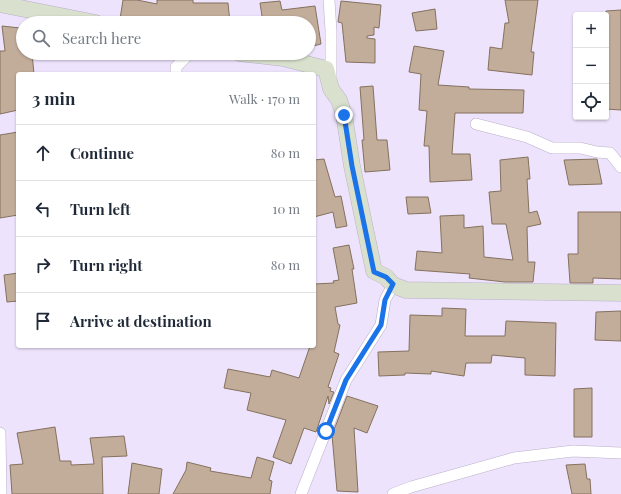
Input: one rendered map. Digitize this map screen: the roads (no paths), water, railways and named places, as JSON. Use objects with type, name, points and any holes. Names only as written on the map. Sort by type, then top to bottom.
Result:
[{"type":"street","points":[[329,0],[331,31],[331,89]]},
{"type":"street","points":[[0,4],[61,16]]},
{"type":"street","points":[[176,72],[176,67],[183,60]]},
{"type":"street","points":[[291,60],[326,69],[331,89],[339,100],[344,115],[352,166],[374,272],[386,277],[393,284],[406,290],[621,293]]},
{"type":"street","points":[[476,124],[526,137],[552,148],[580,148],[610,153],[621,167]]},
{"type":"street","points":[[301,494],[346,380],[381,325],[385,300],[393,284]]},
{"type":"street","points":[[0,433],[1,494]]},
{"type":"street","points":[[393,494],[411,487],[514,458],[573,451],[621,453]]}]
